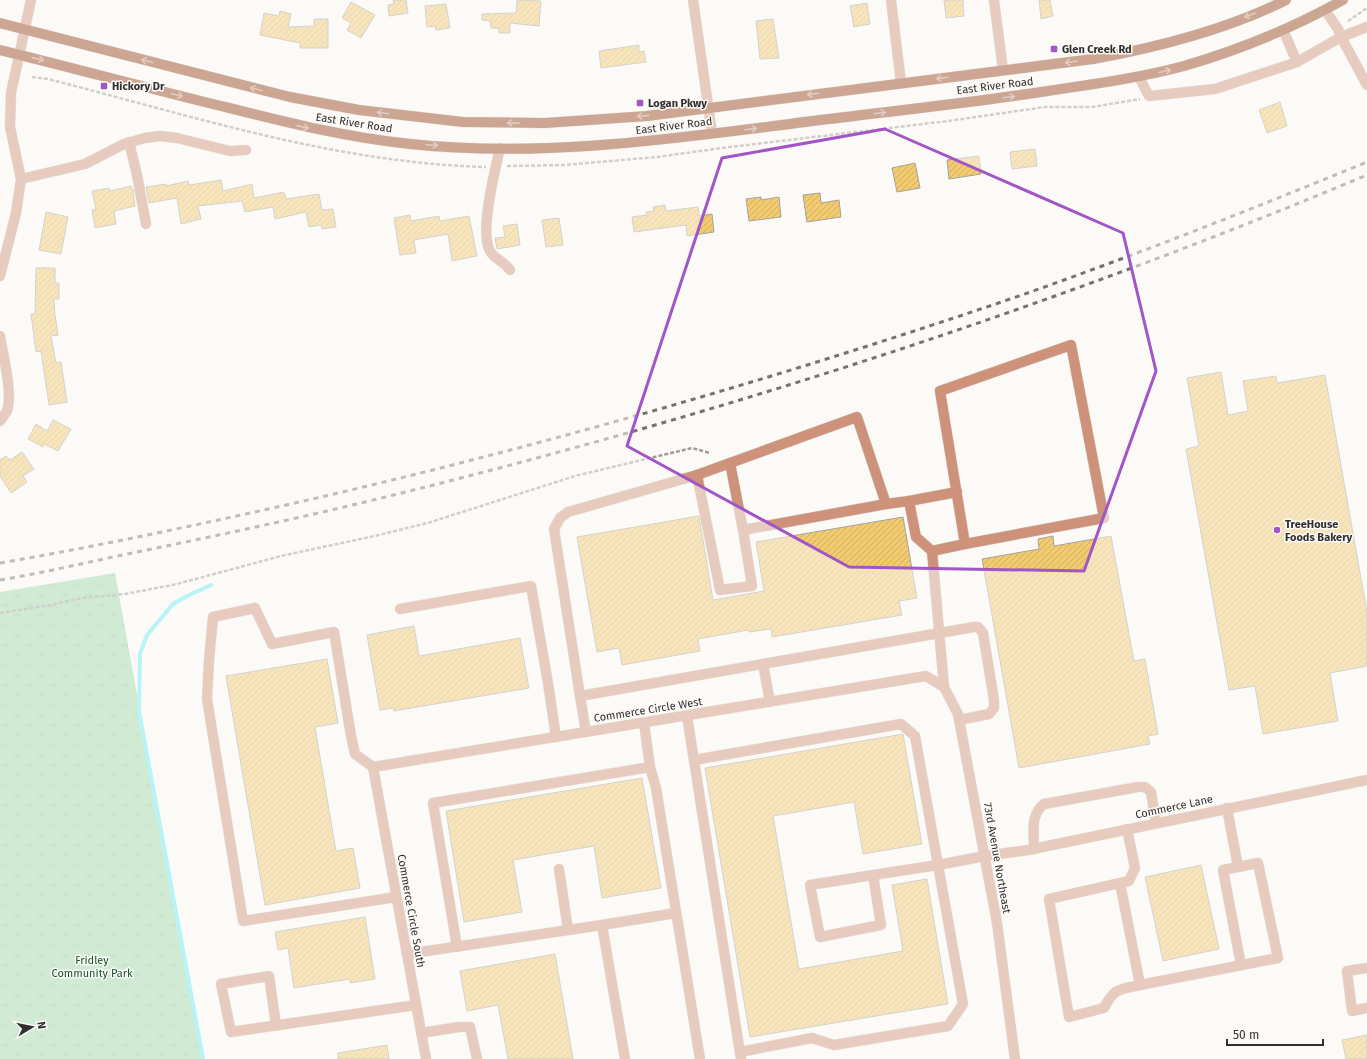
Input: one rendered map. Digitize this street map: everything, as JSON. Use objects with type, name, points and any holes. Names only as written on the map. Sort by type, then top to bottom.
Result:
[{"type":"main road","name":"East River Road","points":[[0,24],[290,97],[359,110],[463,122],[545,124],[647,116],[1093,59],[1164,44],[1226,24],[1286,0]]},
{"type":"main road","name":"East River Road","points":[[0,50],[311,129],[360,138],[414,144],[500,148],[572,147],[623,144],[712,134],[1120,81],[1186,65],[1235,49],[1283,30],[1343,0]]},
{"type":"street","points":[[0,276],[16,213],[21,179],[10,127],[10,108],[11,93],[31,0]]},
{"type":"street","points":[[693,0],[712,134]]},
{"type":"street","points":[[891,0],[901,83]]},
{"type":"street","points":[[994,0],[1003,70]]},
{"type":"street","points":[[1325,10],[1338,29],[1367,85]]},
{"type":"street","points":[[1139,77],[1149,96],[1215,89],[1297,62],[1341,37],[1367,27]]},
{"type":"street","points":[[1283,30],[1297,62]]},
{"type":"street","points":[[21,179],[85,164],[129,142],[144,138],[160,136],[230,151],[246,150]]},
{"type":"street","points":[[129,142],[146,224]]},
{"type":"street","points":[[500,148],[487,215],[486,238],[490,252],[506,264],[510,270]]},
{"type":"street","points":[[0,336],[9,401],[7,411],[0,421]]},
{"type":"street","points":[[932,551],[1104,518],[1071,345],[940,391],[965,544]]},
{"type":"street","points":[[586,732],[554,529],[560,518],[568,512],[730,464],[857,417],[886,504]]},
{"type":"street","points":[[697,475],[720,590],[752,586],[730,464]]},
{"type":"street","points":[[743,530],[957,492]]},
{"type":"street","points":[[908,501],[916,537],[932,551],[944,687]]},
{"type":"street","points":[[400,609],[531,586],[556,737]]},
{"type":"street","points":[[373,767],[356,754],[351,736],[334,632],[272,644],[254,608],[213,617],[207,700],[244,921],[396,897]]},
{"type":"street","points":[[580,696],[974,627],[978,628],[982,633],[994,700],[994,708],[989,714],[959,720]]},
{"type":"street","points":[[763,664],[770,702]]},
{"type":"street","name":"Commerce Circle West","points":[[373,767],[926,676],[944,687]]},
{"type":"street","name":"73rd Avenue Northeast","points":[[944,687],[958,714],[997,923],[1015,1059]]},
{"type":"street","points":[[687,716],[741,1056],[812,1038],[834,1045],[948,1026],[963,1004],[915,736],[901,724],[694,760]]},
{"type":"street","points":[[644,722],[650,767],[656,788],[676,913],[697,1059]]},
{"type":"street","name":"Commerce Circle South","points":[[373,767],[426,1059]]},
{"type":"street","points":[[457,947],[433,803],[650,767]]},
{"type":"street","name":"Commerce Lane","points":[[872,875],[881,925],[820,937],[810,885],[1034,848],[1367,780]]},
{"type":"street","points":[[1034,848],[1035,815],[1039,808],[1044,804],[1145,787],[1151,792],[1156,823]]},
{"type":"street","points":[[1227,808],[1238,867]]},
{"type":"street","points":[[1127,829],[1135,868],[1129,881],[1049,899],[1069,1017],[1104,1008],[1108,1000],[1116,991],[1278,958],[1258,863],[1223,870],[1241,965]]},
{"type":"street","points":[[559,869],[568,930]]},
{"type":"street","points":[[1120,883],[1140,985]]},
{"type":"street","points":[[407,954],[676,913]]},
{"type":"street","points":[[602,925],[625,1059]]},
{"type":"street","points":[[1367,968],[1347,971],[1352,1011],[1367,1008]]},
{"type":"street","points":[[276,1025],[269,976],[221,984],[231,1032],[416,1005]]},
{"type":"street","points":[[421,1033],[459,1027],[470,1027],[477,1059]]},
{"type":"path","points":[[0,613],[82,598],[125,594],[177,584],[281,556],[431,522],[575,476],[692,448],[710,453]]},
{"type":"highlighted area","points":[[885,129],[1123,233],[1156,371],[1084,571],[849,567],[627,446],[722,158]]},
{"type":"green space","name":"Fridley Community Park","points":[[115,573],[203,1059],[0,1059],[0,592]]},
{"type":"building","points":[[393,0],[406,0],[408,13],[389,16],[388,5],[394,4]]},
{"type":"building","points":[[517,0],[541,1],[539,26],[510,23],[510,33],[499,33],[499,28],[491,28],[490,21],[482,20],[482,14],[516,13]]},
{"type":"building","points":[[944,0],[963,0],[964,16],[946,18]]},
{"type":"building","points":[[1039,0],[1050,0],[1053,16],[1041,19]]},
{"type":"building","points":[[351,2],[375,15],[361,38],[347,30],[351,23],[342,18]]},
{"type":"building","points":[[867,3],[870,24],[854,27],[850,6]]},
{"type":"building","points":[[446,4],[450,28],[436,30],[435,26],[427,27],[425,6]]},
{"type":"building","points":[[280,11],[291,14],[288,27],[314,26],[314,19],[328,19],[328,48],[300,48],[300,43],[260,35],[264,13],[279,16]]},
{"type":"building","points":[[773,19],[779,58],[760,59],[756,21]]},
{"type":"building","points":[[639,45],[639,52],[644,51],[646,62],[601,68],[599,51]]},
{"type":"building","points":[[1280,102],[1287,126],[1267,133],[1259,110]]},
{"type":"building","points":[[1035,149],[1037,166],[1012,169],[1010,152]]},
{"type":"building","points":[[979,156],[981,174],[949,179],[947,160]]},
{"type":"building","points":[[915,163],[920,188],[897,192],[892,168]]},
{"type":"building","points":[[221,180],[223,191],[252,184],[254,198],[284,192],[286,199],[319,194],[322,210],[333,209],[336,227],[322,229],[321,225],[309,227],[306,212],[275,219],[273,207],[245,212],[242,201],[198,206],[201,219],[181,224],[177,198],[149,203],[146,187],[166,184],[166,186],[188,181],[189,185]]},
{"type":"building","points":[[131,186],[132,190],[133,189],[135,206],[114,211],[116,224],[95,228],[92,210],[96,209],[92,191],[109,188],[110,191]]},
{"type":"building","points":[[820,193],[821,203],[839,200],[841,217],[807,222],[803,195]]},
{"type":"building","points":[[761,197],[761,200],[779,197],[781,217],[749,221],[746,199]]},
{"type":"building","points":[[665,205],[666,211],[698,207],[699,216],[712,214],[714,232],[687,236],[686,225],[634,232],[632,217],[647,215],[646,212],[654,211],[653,207]]},
{"type":"building","points":[[46,212],[68,217],[61,254],[39,250]]},
{"type":"building","points":[[410,215],[411,221],[439,216],[440,221],[469,216],[477,256],[452,261],[448,234],[414,240],[416,253],[400,255],[394,218]]},
{"type":"building","points":[[559,218],[563,245],[546,247],[542,220]]},
{"type":"building","points":[[517,224],[520,245],[497,249],[495,238],[505,237],[503,226]]},
{"type":"building","points":[[36,268],[55,268],[55,283],[59,283],[59,299],[54,299],[58,335],[51,336],[56,363],[61,362],[67,402],[49,405],[41,351],[36,352],[31,314],[35,314]]},
{"type":"building","name":"TreeHouse Foods Bakery","points":[[1221,372],[1228,415],[1248,411],[1243,381],[1276,376],[1277,383],[1325,375],[1367,612],[1367,666],[1330,673],[1338,721],[1263,734],[1255,686],[1229,690],[1186,449],[1199,446],[1187,378]]},
{"type":"building","points":[[53,420],[71,429],[58,451],[44,444],[43,447],[28,439],[36,424],[47,431]]},
{"type":"building","points":[[22,452],[34,469],[23,476],[27,482],[11,493],[0,476],[0,460],[6,456],[10,460]]},
{"type":"building","points":[[699,516],[713,600],[764,591],[756,542],[903,517],[917,598],[899,601],[902,615],[772,637],[771,629],[749,632],[748,630],[698,639],[700,651],[622,665],[619,648],[597,652],[577,537]]},
{"type":"building","points":[[1053,536],[1054,546],[1111,536],[1134,661],[1145,659],[1158,734],[1148,736],[1150,744],[1019,768],[982,559],[1039,549],[1038,539]]},
{"type":"building","points":[[414,626],[419,656],[520,638],[529,688],[394,711],[393,708],[380,710],[367,635]]},
{"type":"building","points":[[327,659],[338,723],[315,727],[336,851],[353,848],[360,888],[265,905],[226,676]]},
{"type":"building","points":[[903,734],[922,844],[863,854],[854,802],[773,816],[799,969],[903,951],[892,885],[927,879],[948,1004],[750,1037],[705,768]]},
{"type":"building","points":[[642,778],[661,888],[602,898],[594,846],[513,860],[522,912],[464,922],[446,811]]},
{"type":"building","points":[[1201,865],[1219,949],[1163,961],[1145,877]]},
{"type":"building","points":[[365,917],[375,979],[350,983],[350,979],[294,988],[288,948],[278,950],[275,932]]},
{"type":"building","points":[[555,954],[573,1059],[508,1059],[498,1005],[467,1011],[460,971]]},
{"type":"building","points":[[1367,1035],[1367,1059],[1346,1059],[1342,1040]]},
{"type":"building","points":[[387,1045],[389,1059],[338,1059],[338,1053]]},
{"type":"waterway","points":[[203,1059],[139,711],[140,654],[147,635],[173,604],[211,585]]},
{"type":"railway","points":[[0,563],[148,535],[295,503],[478,458],[660,409],[840,355],[1019,296],[1194,231],[1367,162]]},
{"type":"railway","points":[[0,580],[216,536],[365,502],[493,470],[747,398],[997,316],[1121,272],[1245,225],[1367,175]]},
{"type":"place","name":"Glen Creek Rd","points":[[1054,49]]},
{"type":"place","name":"Hickory Dr","points":[[104,86]]},
{"type":"place","name":"Logan Pkwy","points":[[640,103]]},
{"type":"place","name":"TreeHouse Foods Bakery","points":[[1277,530]]}]
